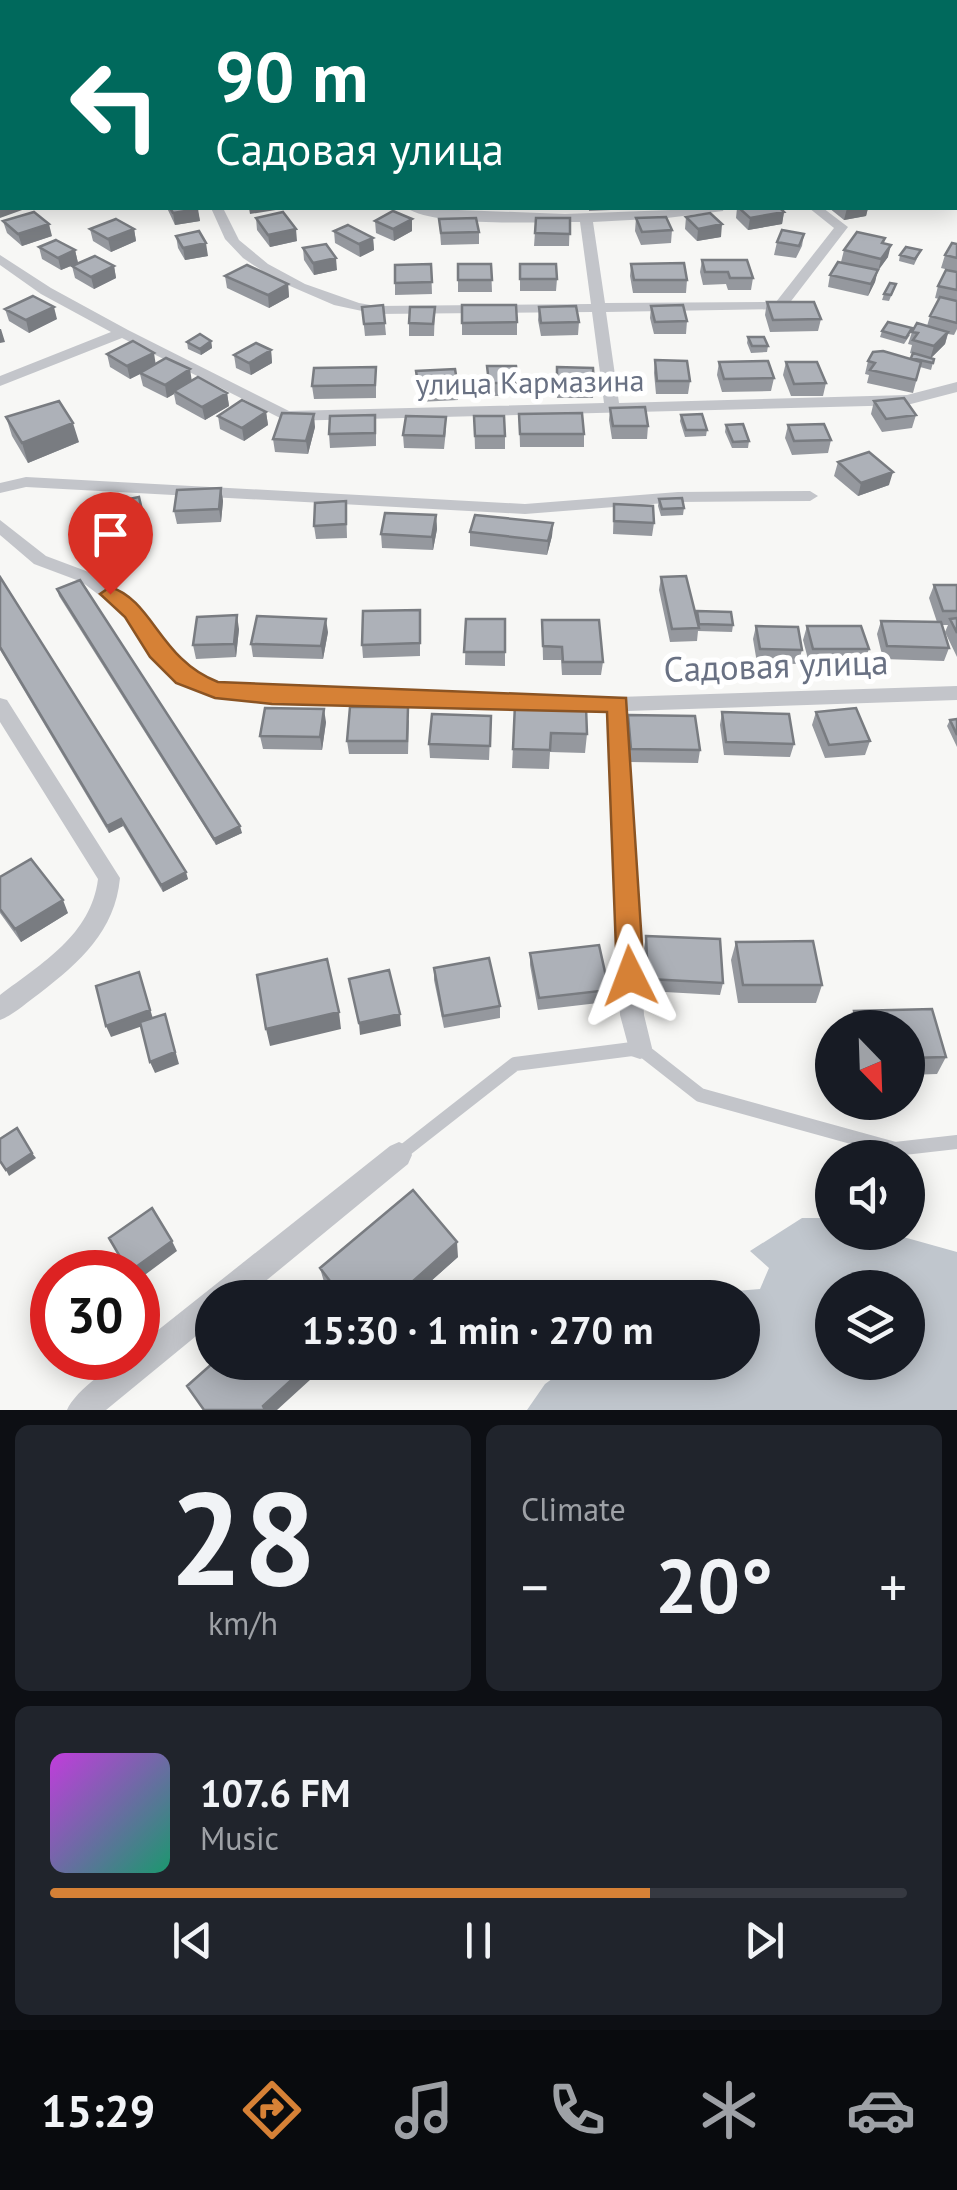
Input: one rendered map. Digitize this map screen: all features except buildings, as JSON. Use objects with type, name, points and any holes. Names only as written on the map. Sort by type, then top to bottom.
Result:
[{"type":"street","points":[[218,210],[231,240],[328,301],[376,310],[780,306],[841,228],[818,210]]},
{"type":"street","points":[[424,210],[458,216],[586,218],[663,217],[706,210]]},
{"type":"street","points":[[586,218],[612,408]]},
{"type":"street","name":"улица Кармазина","points":[[0,259],[46,291],[286,416],[907,400],[957,387]]},
{"type":"street","points":[[0,381],[123,333]]},
{"type":"street","points":[[0,488],[26,482],[525,509],[678,497],[810,496]]},
{"type":"street","name":"Садовая улица","points":[[0,526],[40,560],[88,578],[132,612],[158,652],[184,678],[215,690],[272,696],[618,704],[957,693]]},
{"type":"street","points":[[618,704],[632,1015],[640,1048]]},
{"type":"street","points":[[0,705],[109,878],[110,898],[96,928],[0,1010]]},
{"type":"street","points":[[244,1280],[399,1155]]},
{"type":"street","points":[[82,1410],[195,1319]]},
{"type":"lane","points":[[399,1155],[515,1064],[640,1048],[700,1095],[895,1149],[957,1142]]},
{"type":"shaded area","points":[[802,1218],[815,1218],[815,1250],[925,1250],[925,1243],[957,1252],[957,1410],[527,1410],[551,1380],[760,1380],[760,1289],[769,1268],[750,1251]]},
{"type":"route","points":[[110,594],[132,612],[158,652],[184,678],[215,690],[272,696],[618,704],[630,976]]}]
